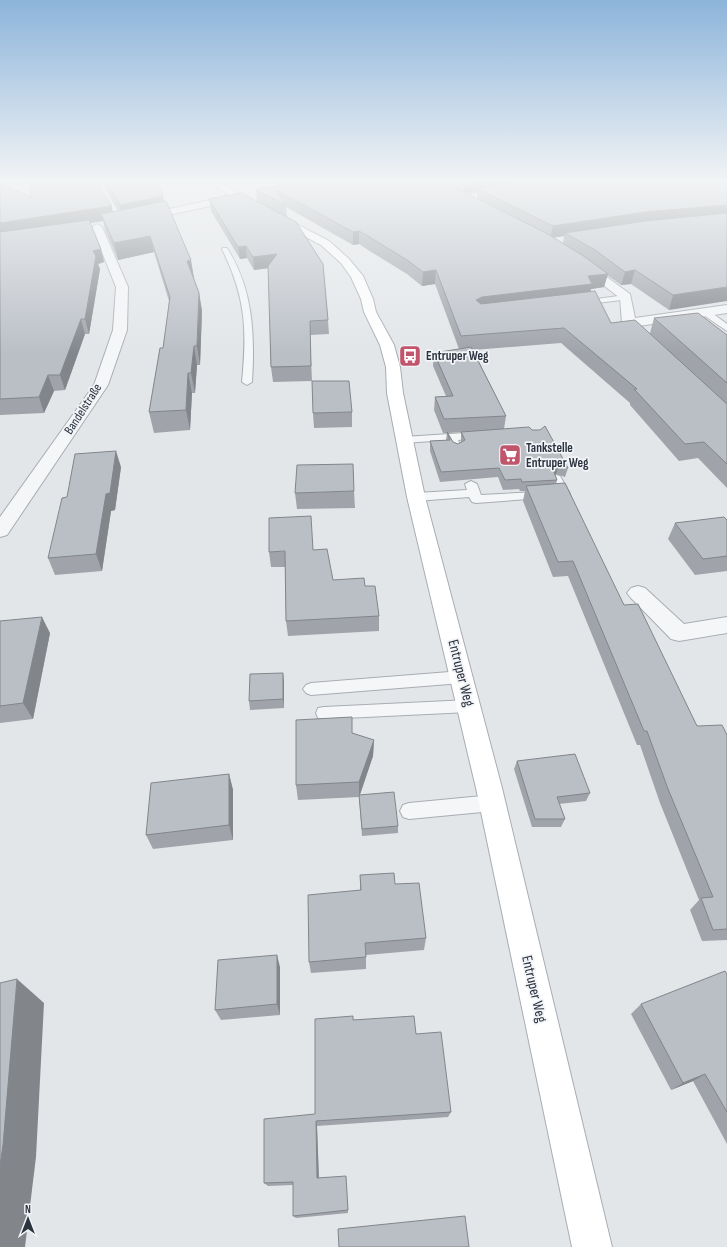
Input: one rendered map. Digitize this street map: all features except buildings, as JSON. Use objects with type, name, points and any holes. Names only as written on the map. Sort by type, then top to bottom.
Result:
[{"type":"main road","name":"Entruper Weg","points":[[316,238],[325,243],[345,261],[357,276],[368,299],[370,312],[387,345],[394,368],[395,393],[416,497],[493,803],[592,1247]]},
{"type":"street","name":"Bandelstraße","points":[[0,531],[101,385],[120,330],[122,287],[98,238]]},
{"type":"street","points":[[568,255],[587,267],[626,298],[628,323],[656,349]]},
{"type":"street","points":[[628,323],[727,309]]},
{"type":"street","points":[[638,593],[679,633],[727,625]]},
{"type":"lane","points":[[225,249],[240,280],[249,321],[250,351],[247,382]]},
{"type":"lane","points":[[572,304],[626,298]]},
{"type":"lane","points":[[705,312],[727,328]]},
{"type":"lane","points":[[404,440],[491,434]]},
{"type":"lane","points":[[452,437],[457,449]]},
{"type":"lane","points":[[416,497],[472,488],[476,499],[564,494],[556,478]]},
{"type":"lane","points":[[310,689],[462,677]]},
{"type":"lane","points":[[324,713],[469,706]]},
{"type":"lane","points":[[409,811],[493,803]]},
{"type":"place","name":"Entruper Weg","points":[[410,356]]},
{"type":"place","name":"Tankstelle Entruper Weg","points":[[510,455]]}]
